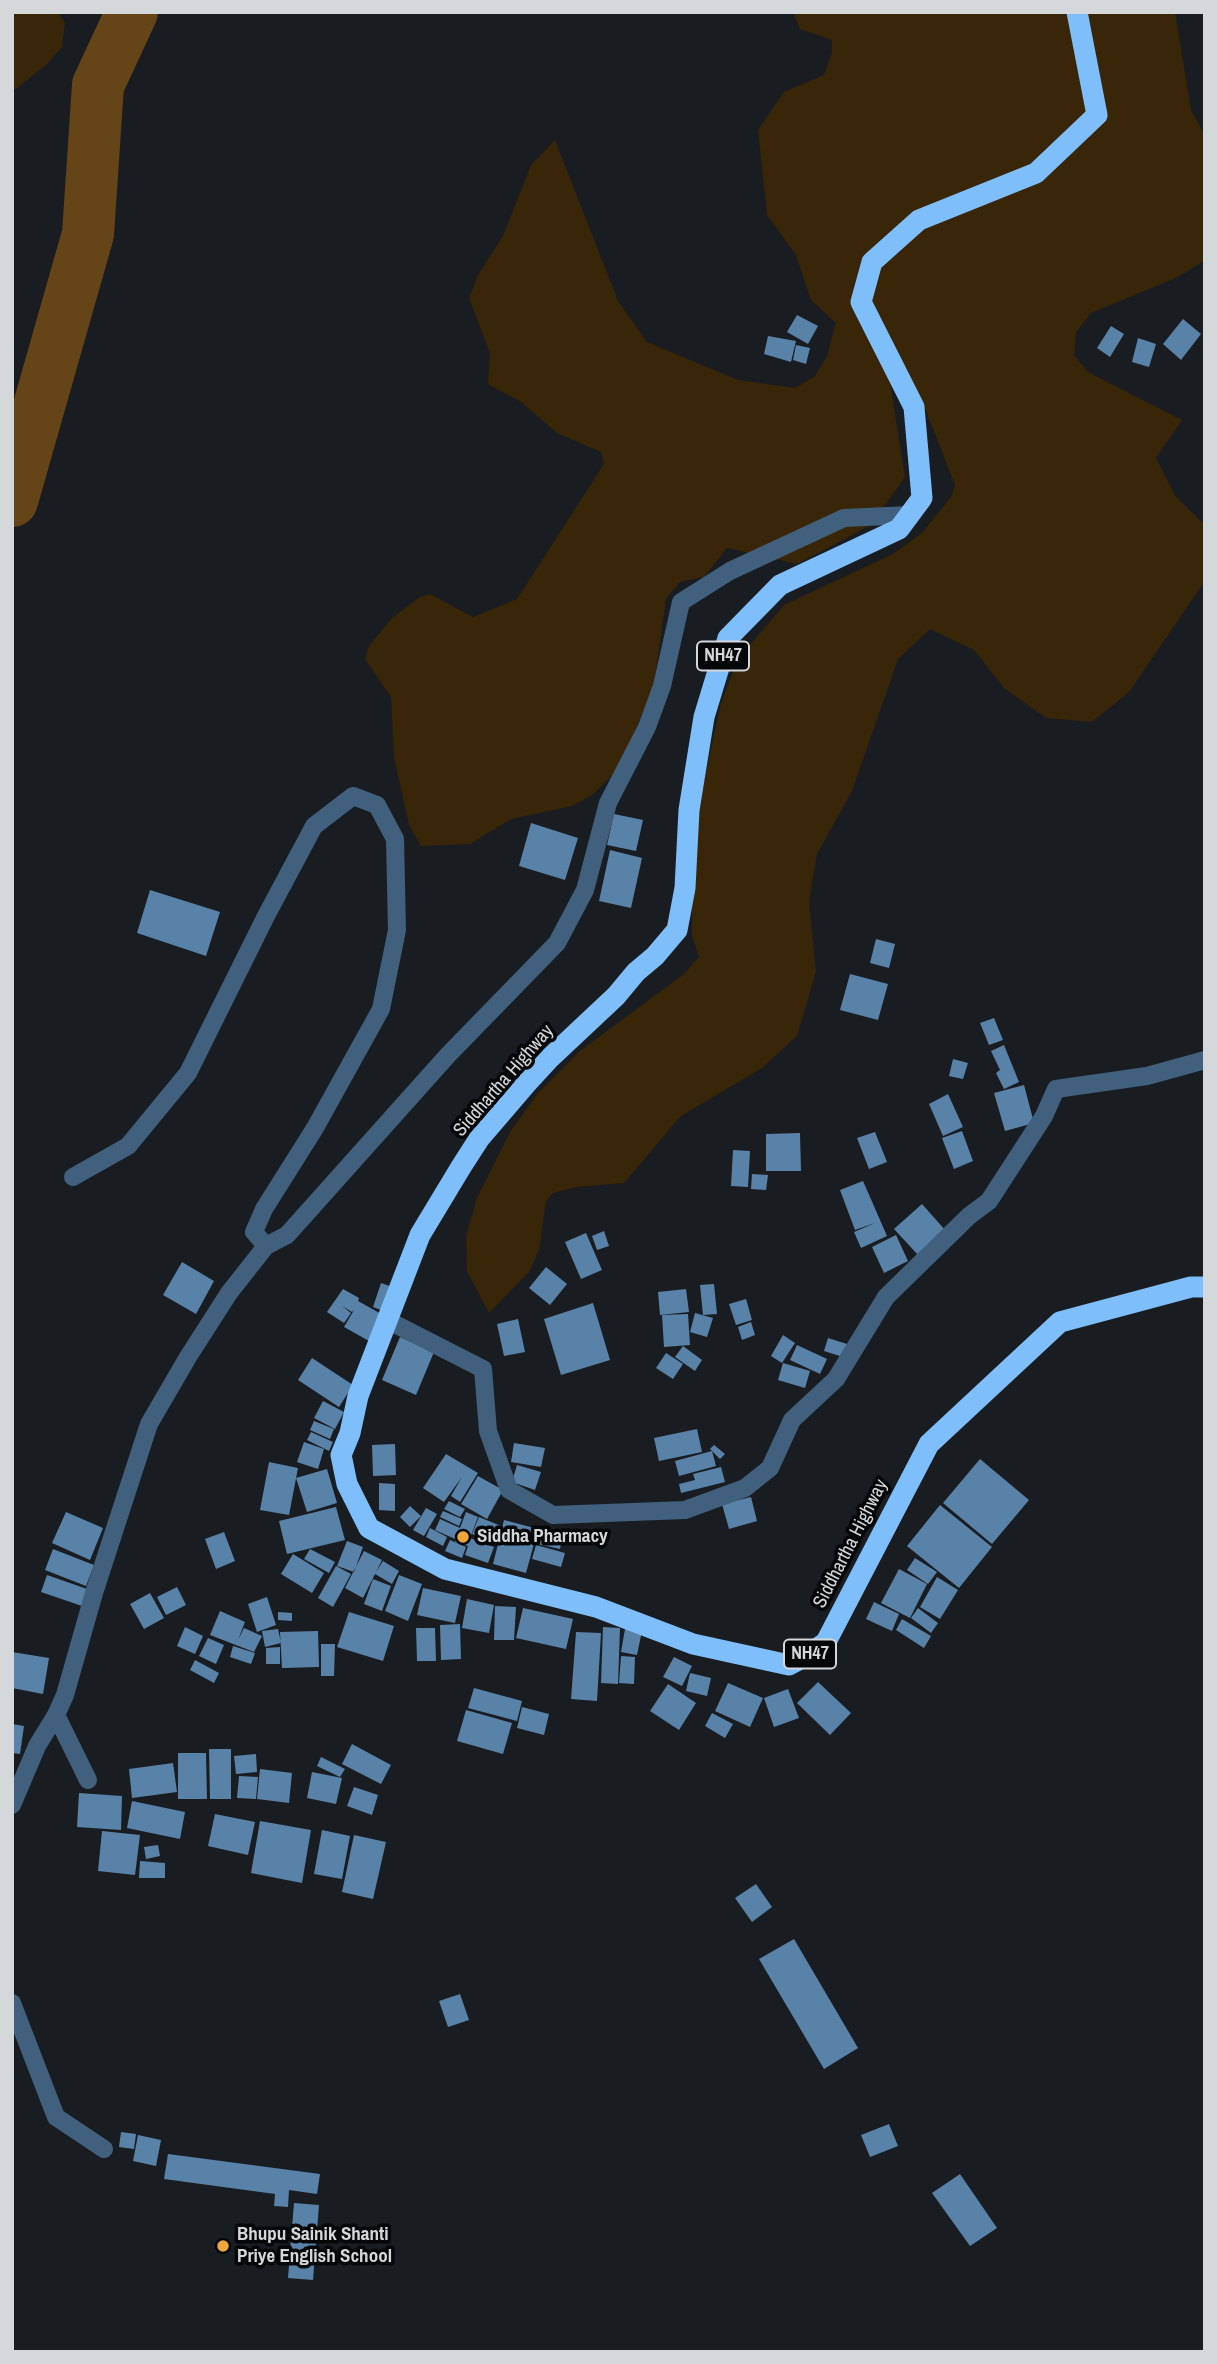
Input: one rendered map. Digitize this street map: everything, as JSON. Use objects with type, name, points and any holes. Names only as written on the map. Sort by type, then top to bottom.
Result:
[{"type":"highway","points":[[909,516],[922,498],[914,407],[861,302],[872,262],[919,220],[1036,173],[1097,115],[1077,12]]},
{"type":"highway","name":"Siddhartha Highway","points":[[909,516],[899,529],[779,585],[728,638],[704,717],[689,810],[685,888],[677,930],[617,996],[551,1057],[479,1139],[420,1236],[358,1396],[350,1433],[341,1455],[347,1484],[369,1528],[445,1569],[596,1607],[693,1644],[789,1665],[826,1642],[929,1444],[1060,1322],[1191,1287],[1205,1287]]},
{"type":"street","points":[[12,1805],[37,1746],[65,1695],[149,1424],[229,1293],[266,1246],[287,1236],[448,1055],[557,943],[585,890],[608,803],[647,727],[662,686],[681,601],[730,571],[844,518],[909,516]]},
{"type":"street","points":[[73,1177],[128,1146],[188,1073],[265,916],[314,826],[353,796],[377,805],[395,839],[397,930],[381,1009],[316,1128],[264,1209],[254,1232],[266,1246]]},
{"type":"street","points":[[389,1321],[483,1369],[488,1431],[509,1490],[553,1515],[685,1510],[745,1488],[770,1468],[792,1420],[836,1379],[886,1297],[969,1216],[989,1201],[1044,1116],[1056,1089],[1147,1076],[1205,1060]]},
{"type":"street","points":[[56,1714],[88,1780]]},
{"type":"street","points":[[12,2003],[56,2117],[104,2149]]},
{"type":"shaded area","points":[[12,12],[58,12],[65,23],[62,47],[47,64],[16,89],[12,88]]},
{"type":"shaded area","points":[[793,12],[1175,12],[1191,110],[1205,136],[1205,260],[1178,277],[1091,313],[1076,332],[1074,355],[1088,372],[1182,420],[1156,458],[1176,497],[1205,525],[1205,581],[1129,692],[1092,722],[1046,718],[1004,688],[974,650],[930,629],[898,659],[852,791],[817,854],[809,901],[816,972],[797,1036],[762,1068],[681,1116],[624,1183],[576,1187],[553,1193],[546,1201],[539,1250],[529,1272],[489,1313],[467,1271],[466,1236],[477,1198],[510,1132],[538,1093],[580,1051],[684,974],[699,957],[692,935],[691,840],[721,703],[738,659],[784,605],[893,554],[922,533],[951,497],[955,485],[921,398],[890,383],[905,477],[871,525],[797,564],[727,548],[704,577],[680,582],[666,599],[654,685],[620,768],[592,795],[572,806],[511,819],[470,844],[421,846],[409,825],[394,757],[391,697],[365,659],[369,646],[392,618],[420,597],[430,594],[473,617],[517,599],[604,464],[601,452],[557,433],[521,402],[488,384],[490,353],[469,298],[478,275],[503,236],[531,165],[555,140],[618,301],[647,342],[738,380],[795,388],[815,376],[827,356],[836,323],[811,300],[796,255],[767,215],[758,130],[784,92],[824,75],[832,52],[832,40],[800,29]]},
{"type":"building","points":[[797,315],[818,326],[808,344],[787,332]]},
{"type":"building","points":[[1183,319],[1201,334],[1181,360],[1163,344]]},
{"type":"building","points":[[1111,326],[1124,334],[1110,357],[1097,348]]},
{"type":"building","points":[[768,336],[796,341],[791,362],[764,354]]},
{"type":"building","points":[[1138,338],[1156,344],[1149,367],[1132,362]]},
{"type":"building","points":[[796,345],[810,348],[806,364],[793,360]]},
{"type":"building","points":[[614,814],[643,820],[636,851],[607,845]]},
{"type":"building","points":[[531,823],[578,838],[565,880],[519,866]]},
{"type":"building","points":[[610,850],[642,858],[631,908],[599,901]]},
{"type":"building","points":[[150,890],[220,912],[206,956],[137,933]]},
{"type":"building","points":[[876,939],[895,944],[889,968],[870,963]]},
{"type":"building","points":[[850,974],[888,984],[878,1020],[840,1010]]},
{"type":"building","points":[[994,1018],[1003,1040],[989,1045],[980,1023]]},
{"type":"building","points":[[1004,1045],[1019,1082],[1004,1089],[996,1073],[1000,1070],[991,1051]]},
{"type":"building","points":[[953,1059],[968,1063],[963,1079],[949,1076]]},
{"type":"building","points":[[1024,1085],[1034,1123],[1005,1131],[994,1093]]},
{"type":"building","points":[[948,1094],[963,1127],[943,1136],[929,1104]]},
{"type":"building","points":[[962,1131],[973,1161],[954,1169],[942,1138]]},
{"type":"building","points":[[875,1132],[887,1162],[869,1169],[857,1138]]},
{"type":"building","points":[[800,1133],[801,1171],[766,1171],[766,1134]]},
{"type":"building","points":[[733,1150],[750,1151],[748,1187],[731,1186]]},
{"type":"building","points":[[752,1174],[768,1175],[766,1190],[751,1189]]},
{"type":"building","points":[[863,1181],[887,1236],[861,1248],[854,1232],[875,1223],[855,1230],[840,1190]]},
{"type":"building","points":[[922,1204],[946,1231],[919,1256],[894,1229]]},
{"type":"building","points":[[604,1231],[609,1246],[597,1250],[592,1236]]},
{"type":"building","points":[[586,1233],[602,1270],[581,1279],[565,1242]]},
{"type":"building","points":[[896,1235],[908,1261],[884,1273],[872,1247]]},
{"type":"building","points":[[182,1262],[214,1281],[196,1314],[163,1295]]},
{"type":"building","points":[[546,1267],[567,1284],[550,1305],[529,1288]]},
{"type":"building","points":[[381,1283],[398,1289],[389,1313],[373,1307]]},
{"type":"building","points":[[714,1284],[717,1314],[703,1315],[700,1285]]},
{"type":"building","points":[[343,1289],[383,1315],[369,1341],[344,1327],[354,1310],[352,1312],[342,1306],[351,1313],[344,1323],[327,1312]]},
{"type":"building","points":[[686,1289],[689,1312],[660,1315],[658,1292]]},
{"type":"building","points":[[746,1299],[752,1320],[736,1325],[729,1304]]},
{"type":"building","points":[[593,1303],[610,1360],[561,1375],[544,1319]]},
{"type":"building","points":[[695,1313],[713,1318],[707,1337],[690,1332]]},
{"type":"building","points":[[688,1314],[690,1345],[664,1347],[662,1315]]},
{"type":"building","points":[[518,1319],[525,1352],[504,1356],[497,1324]]},
{"type":"building","points":[[751,1322],[755,1335],[742,1340],[738,1327]]},
{"type":"building","points":[[783,1335],[795,1343],[782,1363],[771,1356]]},
{"type":"building","points":[[400,1337],[434,1352],[416,1395],[382,1380]]},
{"type":"building","points":[[828,1338],[847,1344],[843,1357],[824,1351]]},
{"type":"building","points":[[797,1345],[827,1359],[820,1374],[790,1360]]},
{"type":"building","points":[[683,1346],[702,1360],[695,1371],[675,1357]]},
{"type":"building","points":[[666,1353],[683,1364],[673,1379],[656,1368]]},
{"type":"building","points":[[312,1358],[353,1385],[339,1407],[298,1380]]},
{"type":"building","points":[[783,1363],[810,1371],[805,1388],[778,1380]]},
{"type":"building","points":[[323,1401],[344,1412],[335,1429],[314,1418]]},
{"type":"building","points":[[314,1421],[334,1429],[330,1439],[310,1430]]},
{"type":"building","points":[[697,1429],[702,1452],[659,1461],[654,1438]]},
{"type":"building","points":[[311,1432],[333,1442],[329,1451],[307,1440]]},
{"type":"building","points":[[304,1442],[324,1449],[318,1469],[297,1462]]},
{"type":"building","points":[[514,1443],[545,1448],[541,1467],[511,1462]]},
{"type":"building","points":[[395,1444],[396,1475],[373,1476],[372,1445]]},
{"type":"building","points":[[714,1445],[725,1454],[720,1459],[710,1449]]},
{"type":"building","points":[[712,1451],[716,1466],[679,1476],[675,1461]]},
{"type":"building","points":[[446,1454],[478,1473],[460,1502],[451,1496],[462,1477],[444,1502],[423,1488]]},
{"type":"building","points":[[980,1459],[1029,1500],[992,1544],[943,1503]]},
{"type":"building","points":[[269,1462],[298,1468],[289,1515],[260,1510]]},
{"type":"building","points":[[517,1465],[541,1472],[535,1490],[512,1482]]},
{"type":"building","points":[[721,1467],[725,1482],[681,1493],[679,1484],[695,1480],[693,1474]]},
{"type":"building","points":[[327,1469],[337,1503],[307,1512],[296,1478]]},
{"type":"building","points":[[478,1476],[503,1490],[487,1519],[461,1504]]},
{"type":"building","points":[[379,1483],[395,1484],[395,1511],[379,1510]]},
{"type":"building","points":[[751,1497],[757,1521],[729,1529],[722,1504]]},
{"type":"building","points":[[449,1501],[465,1509],[460,1517],[444,1509]]},
{"type":"building","points":[[940,1505],[992,1547],[959,1588],[907,1546]]},
{"type":"building","points":[[410,1506],[421,1516],[410,1527],[400,1517]]},
{"type":"building","points":[[336,1507],[345,1540],[287,1554],[279,1521]]},
{"type":"building","points":[[426,1508],[437,1514],[424,1536],[413,1530]]},
{"type":"building","points":[[443,1511],[462,1519],[459,1526],[440,1517]]},
{"type":"building","points":[[66,1512],[103,1528],[90,1560],[52,1543]]},
{"type":"building","points":[[466,1512],[478,1517],[470,1538],[494,1547],[488,1563],[465,1555],[468,1546],[455,1542],[459,1533],[455,1539],[435,1530],[440,1519],[460,1528]]},
{"type":"building","points":[[479,1517],[501,1526],[494,1543],[472,1534]]},
{"type":"building","points":[[504,1520],[538,1529],[526,1573],[493,1564]]},
{"type":"building","points":[[430,1528],[447,1537],[443,1546],[426,1537]]},
{"type":"building","points":[[540,1531],[563,1535],[560,1549],[537,1544]]},
{"type":"building","points":[[224,1532],[235,1561],[216,1569],[205,1539]]},
{"type":"building","points":[[450,1540],[466,1547],[462,1558],[445,1551]]},
{"type":"building","points":[[347,1541],[363,1547],[354,1572],[337,1566]]},
{"type":"building","points":[[536,1545],[565,1553],[561,1567],[532,1559]]},
{"type":"building","points":[[53,1549],[94,1565],[86,1586],[45,1570]]},
{"type":"building","points":[[310,1549],[335,1562],[329,1573],[304,1559]]},
{"type":"building","points":[[364,1551],[382,1560],[376,1572],[383,1561],[399,1571],[392,1584],[375,1574],[363,1598],[345,1588]]},
{"type":"building","points":[[293,1554],[324,1573],[312,1593],[281,1574]]},
{"type":"building","points":[[915,1558],[937,1572],[928,1584],[907,1570]]},
{"type":"building","points":[[336,1566],[351,1574],[333,1607],[318,1598]]},
{"type":"building","points":[[899,1569],[927,1584],[910,1618],[881,1603]]},
{"type":"building","points":[[47,1575],[87,1589],[82,1606],[41,1592]]},
{"type":"building","points":[[399,1575],[422,1584],[408,1621],[385,1611]]},
{"type":"building","points":[[937,1577],[958,1590],[940,1619],[920,1607]]},
{"type":"building","points":[[373,1579],[391,1586],[382,1611],[364,1604]]},
{"type":"building","points":[[177,1587],[186,1605],[166,1615],[157,1597]]},
{"type":"building","points":[[423,1588],[461,1596],[455,1623],[417,1615]]},
{"type":"building","points":[[150,1593],[164,1618],[144,1629],[130,1604]]},
{"type":"building","points":[[267,1597],[276,1625],[257,1632],[248,1604]]},
{"type":"building","points":[[467,1599],[494,1605],[489,1633],[462,1628]]},
{"type":"building","points":[[874,1602],[899,1614],[892,1631],[866,1619]]},
{"type":"building","points":[[495,1606],[516,1607],[514,1640],[494,1640]]},
{"type":"building","points":[[523,1608],[573,1619],[566,1649],[516,1638]]},
{"type":"building","points":[[918,1608],[938,1623],[931,1633],[911,1618]]},
{"type":"building","points":[[220,1611],[245,1622],[238,1640],[244,1628],[262,1636],[254,1652],[210,1635]]},
{"type":"building","points":[[278,1612],[292,1613],[292,1621],[278,1620]]},
{"type":"building","points":[[349,1612],[394,1626],[383,1661],[337,1647]]},
{"type":"building","points":[[902,1619],[931,1636],[924,1648],[896,1630]]},
{"type":"building","points":[[626,1623],[643,1626],[637,1655],[621,1652]]},
{"type":"building","points":[[460,1624],[461,1659],[441,1660],[440,1625]]},
{"type":"building","points":[[185,1627],[203,1636],[195,1654],[177,1646]]},
{"type":"building","points":[[603,1627],[620,1628],[618,1684],[601,1683]]},
{"type":"building","points":[[416,1628],[435,1628],[436,1661],[417,1661]]},
{"type":"building","points":[[278,1629],[281,1643],[265,1647],[262,1631]]},
{"type":"building","points":[[318,1631],[319,1667],[282,1668],[280,1632]]},
{"type":"building","points":[[576,1632],[601,1633],[597,1701],[571,1699]]},
{"type":"building","points":[[208,1638],[224,1645],[216,1664],[199,1656]]},
{"type":"building","points":[[321,1644],[335,1644],[334,1676],[321,1676]]},
{"type":"building","points":[[233,1646],[255,1653],[251,1664],[230,1657]]},
{"type":"building","points":[[280,1647],[280,1664],[266,1664],[266,1648]]},
{"type":"building","points":[[12,1652],[49,1658],[43,1694],[12,1688]]},
{"type":"building","points":[[621,1656],[635,1657],[634,1684],[619,1683]]},
{"type":"building","points":[[674,1657],[692,1666],[682,1686],[663,1677]]},
{"type":"building","points":[[195,1660],[219,1673],[214,1683],[190,1670]]},
{"type":"building","points":[[690,1673],[711,1678],[707,1696],[686,1691]]},
{"type":"building","points":[[818,1682],[851,1713],[830,1735],[797,1703]]},
{"type":"building","points":[[728,1683],[763,1698],[750,1727],[715,1711]]},
{"type":"building","points":[[668,1684],[696,1703],[679,1730],[650,1711]]},
{"type":"building","points":[[474,1688],[522,1701],[517,1721],[468,1708]]},
{"type":"building","points":[[788,1689],[799,1718],[774,1727],[764,1698]]},
{"type":"building","points":[[522,1707],[549,1714],[544,1735],[517,1728]]},
{"type":"building","points":[[466,1710],[512,1723],[503,1754],[457,1741]]},
{"type":"building","points":[[712,1713],[733,1724],[725,1738],[705,1726]]},
{"type":"building","points":[[12,1724],[24,1726],[20,1754],[12,1753]]},
{"type":"building","points":[[352,1744],[391,1765],[381,1784],[342,1764]]},
{"type":"building","points":[[209,1749],[231,1749],[231,1799],[210,1799]]},
{"type":"building","points":[[178,1753],[206,1753],[207,1799],[178,1799]]},
{"type":"building","points":[[256,1754],[257,1772],[236,1774],[234,1756]]},
{"type":"building","points":[[321,1757],[345,1769],[340,1777],[317,1766]]},
{"type":"building","points":[[173,1763],[177,1792],[132,1798],[129,1769]]},
{"type":"building","points":[[260,1769],[292,1773],[289,1803],[257,1799]]},
{"type":"building","points":[[312,1772],[342,1778],[336,1804],[307,1798]]},
{"type":"building","points":[[239,1776],[258,1777],[256,1799],[237,1798]]},
{"type":"building","points":[[354,1787],[378,1795],[372,1815],[347,1806]]},
{"type":"building","points":[[79,1793],[122,1796],[121,1830],[77,1827]]},
{"type":"building","points":[[132,1801],[185,1812],[180,1839],[127,1828]]},
{"type":"building","points":[[215,1814],[255,1822],[248,1855],[208,1846]]},
{"type":"building","points":[[260,1821],[311,1830],[302,1883],[251,1873]]},
{"type":"building","points":[[322,1830],[350,1836],[342,1879],[314,1874]]},
{"type":"building","points":[[102,1831],[140,1835],[135,1875],[98,1871]]},
{"type":"building","points":[[354,1835],[386,1842],[373,1899],[342,1892]]},
{"type":"building","points":[[158,1845],[160,1856],[146,1859],[144,1847]]},
{"type":"building","points":[[140,1861],[165,1863],[165,1878],[139,1878]]},
{"type":"building","points":[[756,1884],[772,1907],[752,1922],[735,1898]]},
{"type":"building","points":[[794,1939],[858,2048],[824,2069],[759,1959]]},
{"type":"building","points":[[460,1994],[469,2020],[448,2027],[439,2001]]},
{"type":"building","points":[[889,2124],[898,2146],[870,2157],[861,2135]]},
{"type":"building","points":[[121,2132],[136,2134],[134,2149],[119,2147]]},
{"type":"building","points":[[138,2135],[161,2140],[156,2166],[133,2161]]},
{"type":"building","points":[[168,2154],[320,2174],[317,2194],[289,2190],[288,2207],[274,2206],[275,2194],[164,2179]]},
{"type":"building","points":[[960,2174],[997,2228],[970,2246],[932,2193]]},
{"type":"building","points":[[294,2203],[319,2205],[313,2280],[288,2278]]},
{"type":"waterway","points":[[12,501],[88,234],[98,85],[132,12]]},
{"type":"place","name":"Siddha Pharmacy","points":[[463,1537]]},
{"type":"place","name":"Bhupu Sainik Shanti Priye English School","points":[[223,2246]]}]
